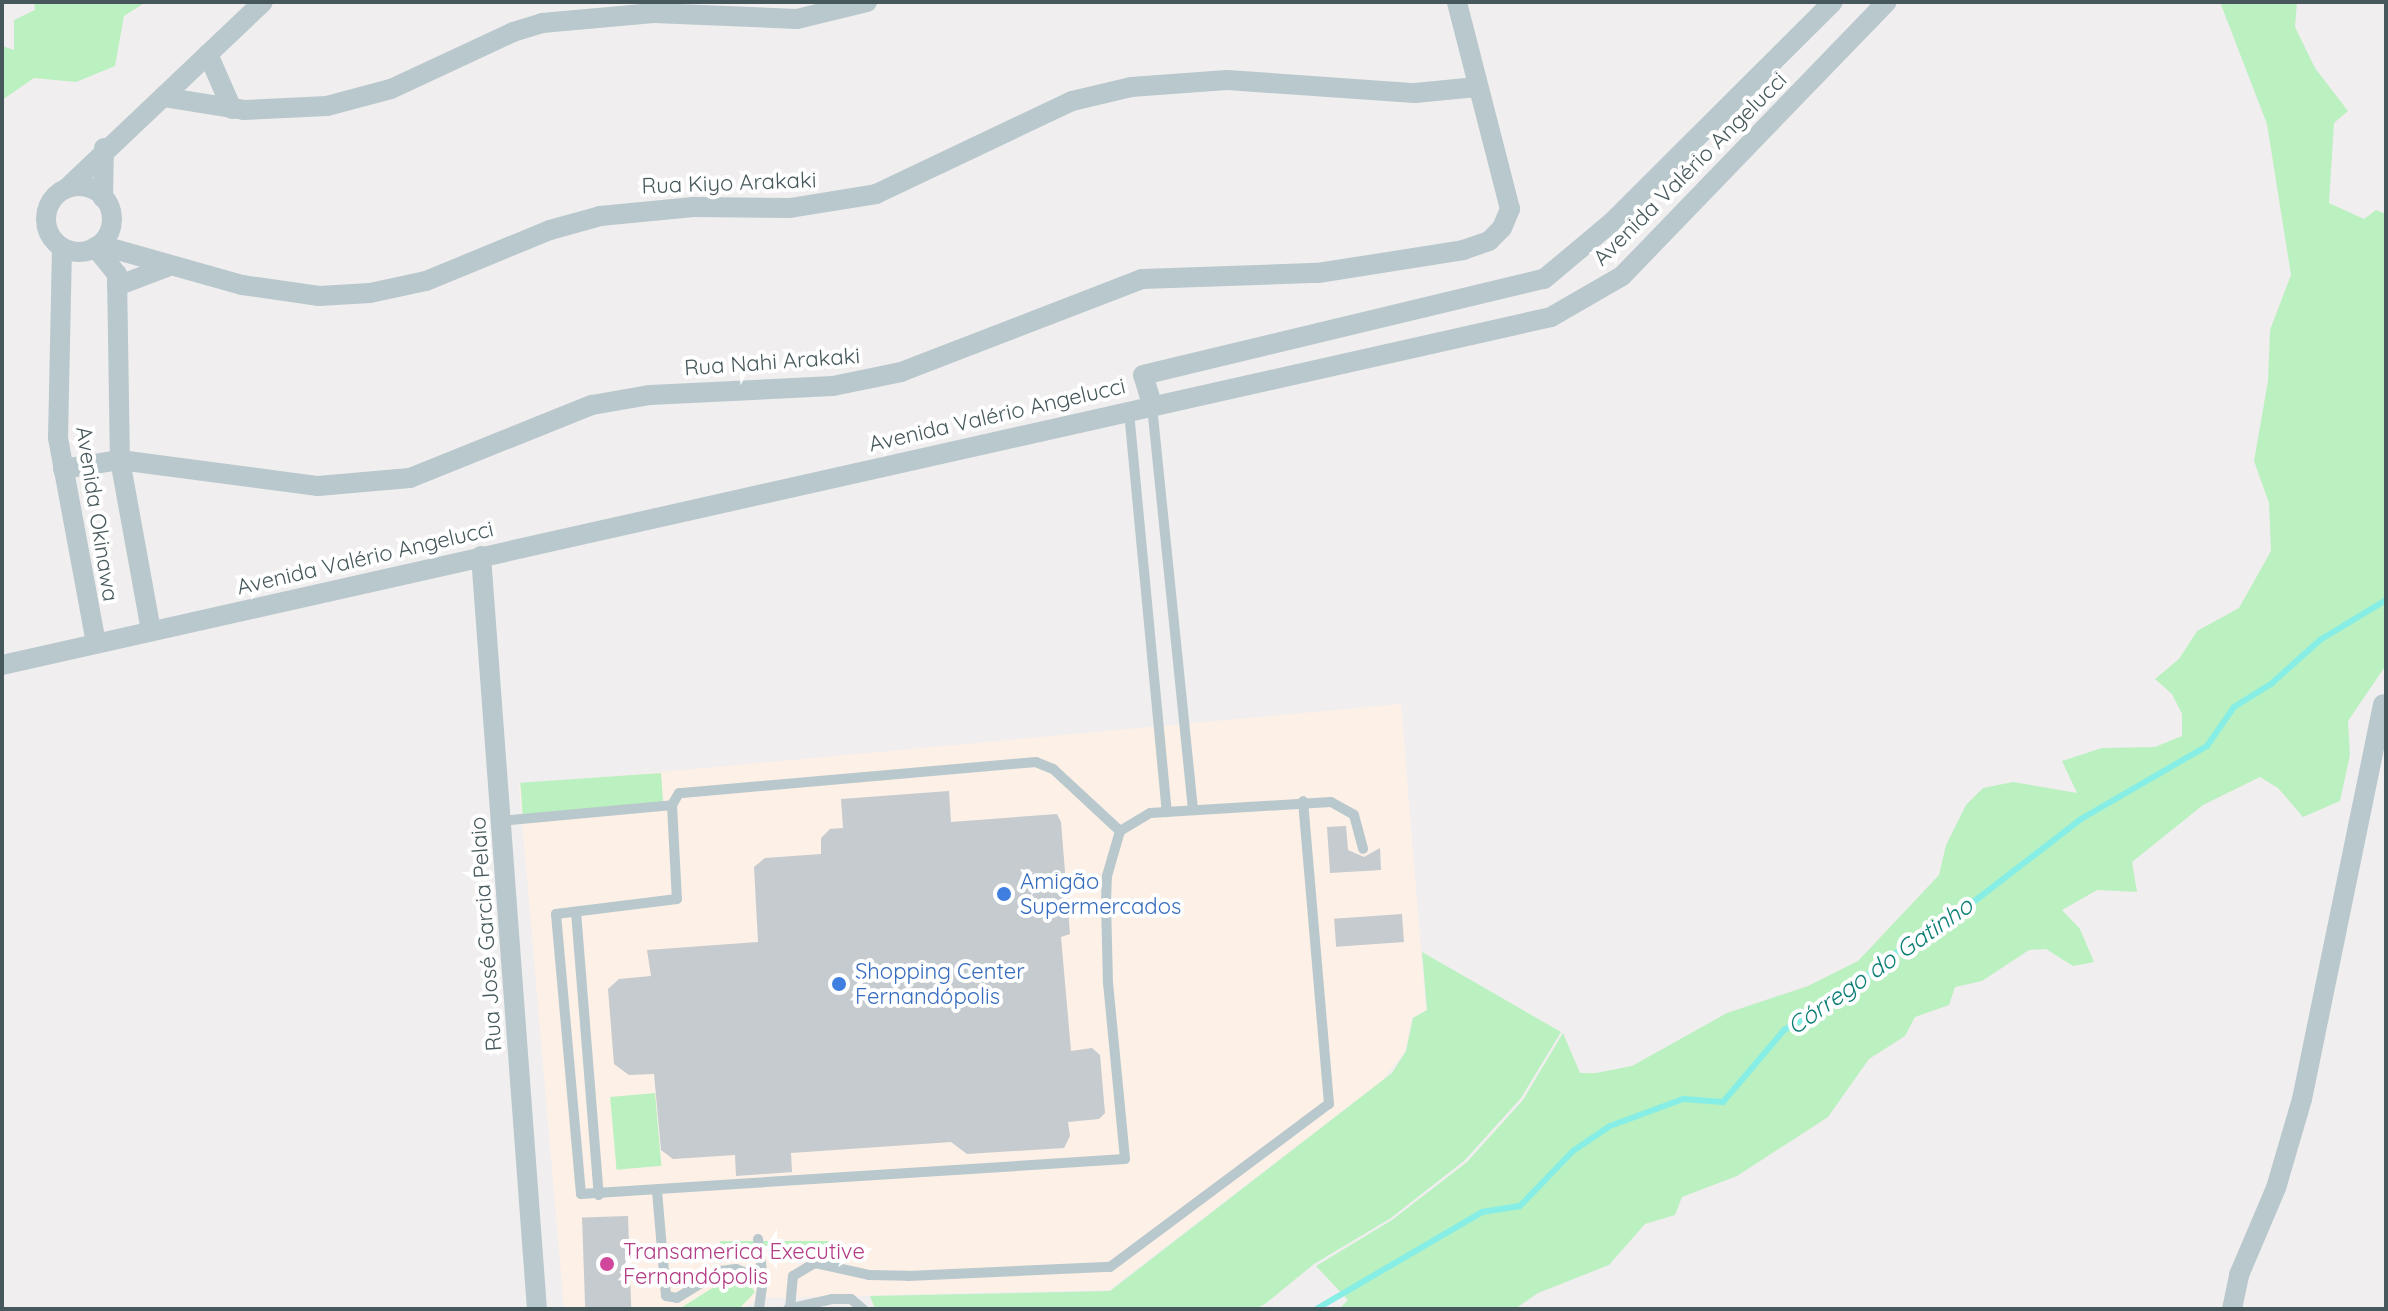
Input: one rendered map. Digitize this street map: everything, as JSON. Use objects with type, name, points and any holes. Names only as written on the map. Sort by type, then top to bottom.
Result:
[{"type":"street","points":[[111,225],[97,246],[78,252],[62,248],[46,221],[52,201],[104,148],[263,2]]},
{"type":"street","points":[[163,97],[232,109],[354,102],[542,23],[654,13],[797,19],[867,2]]},
{"type":"street","points":[[1457,2],[1477,87]]},
{"type":"street","name":"Avenida Valério Angelucci","points":[[1152,404],[1143,375],[1544,279],[1611,223],[1833,2]]},
{"type":"street","name":"Avenida Valério Angelucci","points":[[2,665],[1152,404],[1551,317],[1589,299],[1622,276],[1887,2]]},
{"type":"street","points":[[208,54],[232,109]]},
{"type":"street","name":"Rua Kiyo Arakaki","points":[[97,246],[159,264],[297,293],[370,293],[426,281],[550,230],[600,216],[694,207],[790,208],[876,194],[1054,109],[1131,87],[1227,80],[1415,93],[1477,87]]},
{"type":"street","name":"Rua Nahi Arakaki","points":[[63,469],[120,460],[318,486],[410,478],[592,405],[650,395],[833,386],[901,372],[1142,279],[1318,273],[1463,250],[1489,241],[1502,228],[1510,209],[1477,87]]},
{"type":"street","points":[[104,148],[103,198],[111,225],[159,264],[117,286]]},
{"type":"street","points":[[67,188],[93,190],[103,198]]},
{"type":"street","name":"Avenida Okinawa","points":[[97,246],[117,274],[120,460],[151,631]]},
{"type":"street","name":"Avenida Okinawa","points":[[62,248],[58,438],[96,644]]},
{"type":"street","name":"Rua José Garcia Pelaio","points":[[481,556],[537,1309]]},
{"type":"street","points":[[2232,1309],[2239,1275],[2276,1188],[2302,1099],[2383,704]]},
{"type":"lane","points":[[1152,404],[1193,810]]},
{"type":"lane","points":[[1129,410],[1167,812]]},
{"type":"lane","points":[[1120,831],[1053,769],[1036,762],[679,793],[672,805],[677,899],[556,916],[580,1193],[599,1195],[1125,1159],[1108,984],[1106,902],[1107,876],[1120,831],[1141,816],[1303,801],[1346,808],[1354,815],[1363,849]]},
{"type":"lane","points":[[863,1309],[851,1299],[832,1299],[790,1309],[793,1276],[815,1263],[869,1275],[908,1276],[1110,1267],[1329,1104],[1303,801]]},
{"type":"lane","points":[[501,821],[672,805]]},
{"type":"lane","points":[[576,912],[599,1195]]},
{"type":"lane","points":[[657,1191],[666,1296],[677,1298],[727,1269],[763,1280]]},
{"type":"lane","points":[[758,1239],[763,1280],[759,1309]]},
{"type":"shaded area","points":[[1401,704],[1426,1010],[1412,1018],[1405,1051],[1383,1080],[1109,1290],[762,1298],[742,1309],[564,1309],[519,785]]},
{"type":"green space","points":[[34,2],[146,2],[124,16],[115,66],[76,82],[34,78],[2,100],[2,46],[14,50],[14,20],[35,10]]},
{"type":"green space","points":[[2220,2],[2297,2],[2295,27],[2315,68],[2348,111],[2334,123],[2329,203],[2364,219],[2376,210],[2386,214],[2386,665],[2348,721],[2350,755],[2340,801],[2303,817],[2278,788],[2260,777],[2203,805],[2132,862],[2137,892],[2097,890],[2062,910],[2080,929],[2094,962],[2073,966],[2046,949],[2029,950],[1982,981],[1955,987],[1949,1005],[1915,1017],[1905,1036],[1869,1059],[1828,1117],[1737,1176],[1682,1197],[1675,1215],[1645,1224],[1609,1265],[1538,1293],[1515,1309],[1339,1309],[1348,1300],[1316,1266],[1392,1220],[1467,1162],[1523,1100],[1563,1033],[1580,1073],[1596,1073],[1632,1066],[1727,1013],[1808,986],[1858,961],[1939,875],[1946,845],[1966,805],[1983,788],[2013,782],[2077,793],[2062,761],[2102,748],[2155,747],[2182,736],[2182,714],[2172,694],[2155,679],[2179,659],[2197,631],[2239,608],[2271,551],[2269,503],[2254,461],[2268,381],[2270,330],[2291,275],[2267,124]]},
{"type":"green space","points":[[661,773],[663,805],[523,815],[520,783]]},
{"type":"green space","points":[[1422,952],[1561,1032],[1521,1098],[1465,1160],[1391,1218],[1314,1264],[1265,1304],[1255,1309],[875,1309],[870,1296],[1110,1291],[1392,1073],[1406,1051],[1413,1018],[1427,1010]]},
{"type":"green space","points":[[655,1093],[661,1166],[617,1170],[610,1097]]},
{"type":"green space","points":[[720,1241],[835,1241],[835,1247],[720,1247]]},
{"type":"green space","points":[[733,1275],[746,1279],[755,1292],[739,1309],[679,1309]]},
{"type":"building","name":"Shopping Center Fernandópolis","points":[[949,791],[951,822],[1057,814],[1061,822],[1070,934],[1061,937],[1071,1051],[1092,1048],[1100,1055],[1105,1113],[1099,1119],[1068,1122],[1070,1136],[1064,1148],[967,1154],[951,1142],[791,1153],[792,1172],[736,1176],[735,1155],[673,1159],[661,1150],[654,1074],[629,1075],[614,1064],[608,989],[619,979],[651,976],[647,950],[758,942],[754,867],[765,858],[821,854],[821,838],[830,829],[843,828],[841,799]]},
{"type":"building","points":[[1346,826],[1348,850],[1364,857],[1380,848],[1381,870],[1330,873],[1327,827]]},
{"type":"building","points":[[1402,914],[1404,942],[1336,947],[1334,919]]},
{"type":"building","name":"Transamerica Executive Fernandópolis","points":[[628,1216],[631,1309],[585,1309],[582,1218]]},
{"type":"waterway","name":"Córrego do Gatinho","points":[[1318,1308],[1482,1212],[1520,1206],[1573,1151],[1610,1126],[1683,1099],[1723,1102],[1784,1030],[1837,1001],[1892,955],[1937,930],[2081,819],[2207,746],[2234,707],[2271,684],[2320,640],[2386,600]]},
{"type":"place","name":"Amigão Supermercados","points":[[1004,894]]},
{"type":"place","name":"Shopping Center Fernandópolis","points":[[839,984]]},
{"type":"place","name":"Transamerica Executive Fernandópolis","points":[[607,1264]]}]
